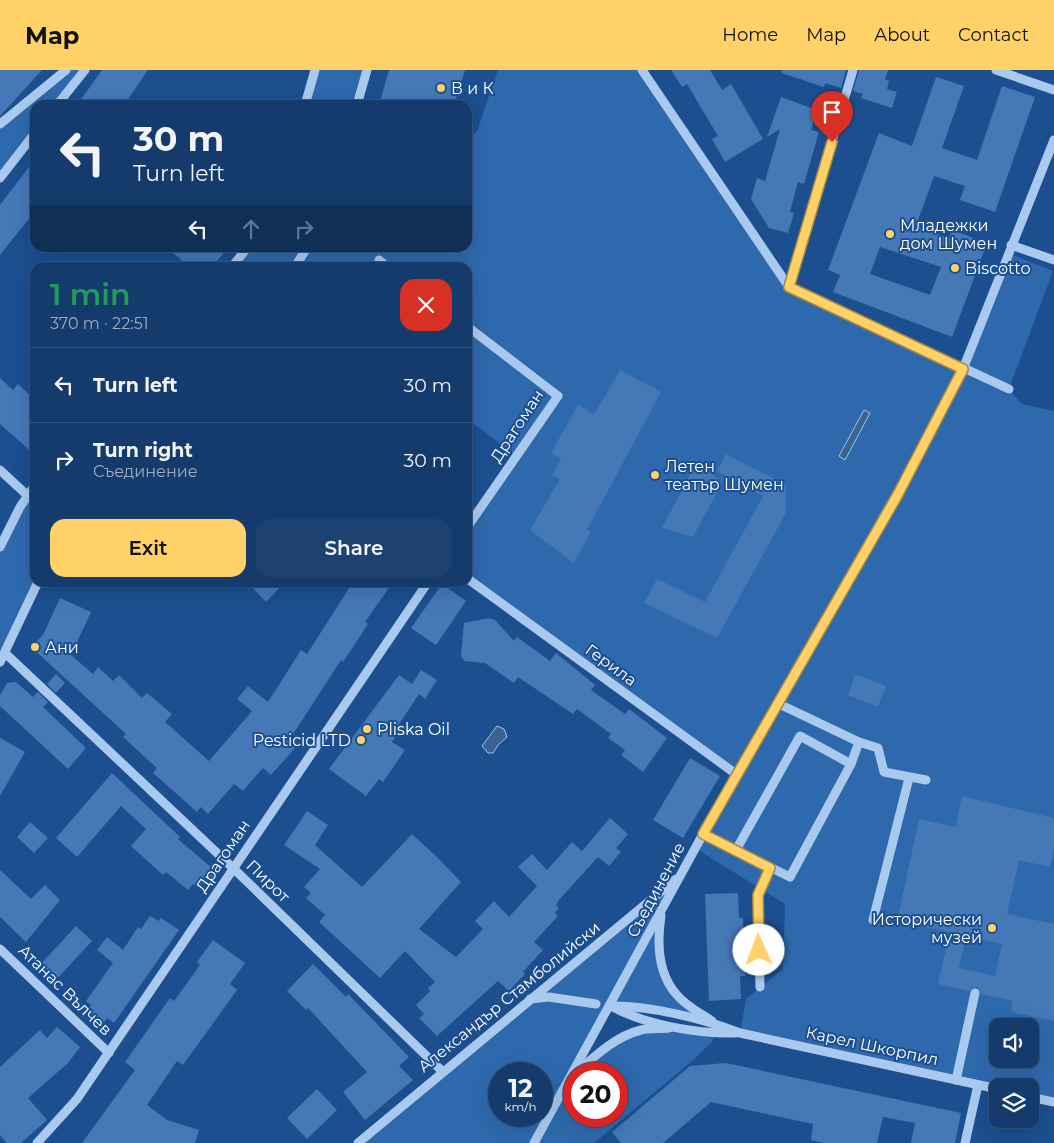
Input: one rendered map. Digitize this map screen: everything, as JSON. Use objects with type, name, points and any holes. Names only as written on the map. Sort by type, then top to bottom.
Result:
[{"type":"street","points":[[0,124],[66,70]]},
{"type":"street","points":[[61,100],[85,70]]},
{"type":"street","points":[[306,100],[315,70]]},
{"type":"street","points":[[358,100],[367,70]]},
{"type":"street","points":[[642,70],[789,287],[1009,389]]},
{"type":"street","points":[[789,287],[853,70]]},
{"type":"street","points":[[996,70],[1054,90]]},
{"type":"street","points":[[0,178],[30,139]]},
{"type":"street","name":"Съединение","points":[[581,1062],[736,774],[901,488],[963,369],[1054,140]]},
{"type":"street","points":[[1011,245],[1054,260]]},
{"type":"street","points":[[236,262],[244,252]]},
{"type":"street","name":"Драгоман","points":[[472,330],[558,396],[472,513]]},
{"type":"street","points":[[0,470],[27,495]]},
{"type":"street","points":[[0,547],[30,491]]},
{"type":"street","name":"Герила","points":[[472,582],[736,774]]},
{"type":"street","points":[[0,662],[36,587]]},
{"type":"street","name":"Драгоман","points":[[37,1143],[77,1099],[425,587]]},
{"type":"street","name":"Пирот","points":[[5,653],[233,868],[442,1071]]},
{"type":"street","points":[[777,703],[859,742],[878,748],[884,772],[926,780]]},
{"type":"street","points":[[736,850],[800,736],[851,764]]},
{"type":"street","points":[[703,834],[790,877],[851,764],[859,742]]},
{"type":"street","points":[[873,920],[909,778]]},
{"type":"street","points":[[760,987],[758,895],[770,868]]},
{"type":"street","name":"Александър Стамболийски","points":[[358,1143],[442,1071],[680,876]]},
{"type":"street","points":[[663,909],[658,937],[663,969],[668,981],[677,995],[717,1024]]},
{"type":"street","name":"Атанас Вълчев","points":[[0,949],[109,1052]]},
{"type":"street","points":[[956,1080],[975,993]]},
{"type":"street","points":[[529,999],[549,997],[596,1004]]},
{"type":"street","name":"Карел Шкорпил","points":[[610,1006],[627,1006],[717,1024],[740,1033],[989,1088]]},
{"type":"street","name":"Карел Шкорпил","points":[[610,1006],[626,1014],[678,1027],[716,1034],[740,1033]]},
{"type":"street","points":[[588,1062],[603,1049],[641,1030],[678,1027]]},
{"type":"street","points":[[965,1143],[978,1085]]},
{"type":"street","name":"Съединение","points":[[534,1143],[563,1094]]},
{"type":"street","points":[[1039,1099],[1054,1102]]},
{"type":"shaded area","points":[[66,70],[85,70],[61,100],[30,100],[30,139],[0,178],[0,124]]},
{"type":"shaded area","points":[[315,70],[367,70],[358,100],[306,100]]},
{"type":"shaded area","points":[[498,70],[642,70],[789,287],[962,369],[1008,253],[1053,271],[1009,389],[1022,404],[1054,411],[1054,1102],[1039,1099],[1039,1078],[989,1078],[989,1084],[740,1033],[746,999],[783,969],[785,904],[695,848],[736,774],[472,582],[472,520],[516,456],[472,422],[472,262],[236,262],[244,252],[472,252],[472,137],[477,131]]},
{"type":"shaded area","points":[[864,410],[870,413],[845,460],[839,456]]},
{"type":"shaded area","points":[[30,494],[30,587],[33,587],[0,662],[0,547]]},
{"type":"shaded area","points":[[497,726],[504,729],[507,737],[498,745],[493,753],[488,753],[482,746]]},
{"type":"shaded area","points":[[680,876],[663,909],[659,950],[677,995],[717,1023],[610,1006],[581,1062],[563,1062],[563,1127],[613,1127],[594,1143],[358,1143]]},
{"type":"shaded area","points":[[671,1028],[716,1034],[711,1043],[628,1115],[628,1062],[590,1062],[618,1042],[643,1030]]},
{"type":"building","points":[[0,70],[42,70],[0,116]]},
{"type":"building","points":[[102,70],[148,70],[127,100],[81,100]]},
{"type":"building","points":[[389,70],[465,70],[456,100],[380,100]]},
{"type":"building","points":[[671,70],[710,70],[722,90],[731,84],[763,139],[725,162],[712,139],[718,136],[687,84],[682,87]]},
{"type":"building","points":[[782,70],[846,70],[841,88],[825,83],[824,87],[782,73]]},
{"type":"building","points":[[859,70],[888,70],[885,79],[889,81],[887,89],[897,92],[892,108],[861,98],[863,94],[853,91]]},
{"type":"building","name":"Младежки дом Шумен","points":[[936,77],[964,86],[942,148],[977,160],[1002,86],[1035,97],[995,212],[960,200],[965,186],[934,176],[916,226],[949,238],[952,230],[987,243],[952,337],[833,292],[840,275],[828,270],[879,133],[912,146]],"holes":[[[880,247],[941,267],[930,295],[870,274]]]},
{"type":"building","points":[[781,97],[817,110],[811,130],[819,132],[804,184],[798,182],[790,212],[794,213],[788,233],[769,228],[751,199],[757,178],[765,181],[780,129],[767,137]]},
{"type":"building","points":[[30,166],[30,217],[0,255],[0,205]]},
{"type":"building","points":[[172,252],[225,252],[216,262],[184,262]]},
{"type":"building","points":[[620,370],[661,392],[587,530],[591,531],[574,563],[530,530],[560,479],[552,475],[561,459],[551,453],[578,405],[594,415]]},
{"type":"building","points":[[0,378],[13,390],[18,384],[30,395],[30,451],[0,424]]},
{"type":"building","points":[[726,454],[786,485],[786,513],[717,638],[644,603],[657,579],[705,602],[763,496],[717,471]]},
{"type":"building","points":[[698,460],[722,483],[693,537],[662,528]]},
{"type":"building","points":[[252,587],[280,587],[266,602]]},
{"type":"building","points":[[350,587],[390,587],[365,622],[368,624],[343,662],[341,660],[288,742],[295,748],[271,775],[263,768],[243,791],[234,784],[208,814],[201,807],[197,812],[153,773],[157,768],[123,737],[126,734],[31,647],[43,635],[60,598],[91,612],[71,655],[93,674],[98,667],[113,681],[119,675],[142,698],[147,693],[172,714],[165,722],[209,761],[252,711],[237,699],[248,686],[268,702],[301,650],[307,654]]},
{"type":"building","points":[[440,587],[446,587],[466,601],[436,645],[411,628]]},
{"type":"building","points":[[489,618],[495,620],[514,641],[517,637],[550,661],[556,653],[595,685],[591,690],[625,714],[629,709],[667,738],[643,772],[621,755],[625,750],[608,738],[611,734],[577,709],[573,714],[518,677],[514,683],[485,663],[464,661],[461,656],[464,623]]},
{"type":"building","points":[[421,670],[437,680],[425,699],[419,694],[393,733],[396,736],[392,742],[405,750],[383,782],[379,779],[366,796],[329,769],[399,675],[412,684]]},
{"type":"building","points":[[56,674],[65,683],[56,693],[47,684]]},
{"type":"building","points":[[855,674],[886,686],[878,707],[848,695]]},
{"type":"building","points":[[16,682],[33,697],[38,692],[48,702],[43,707],[86,748],[68,769],[0,706],[0,695],[7,683]]},
{"type":"building","points":[[0,738],[25,752],[0,796]]},
{"type":"building","points":[[690,758],[720,776],[683,838],[653,820]]},
{"type":"building","points":[[112,773],[180,837],[178,839],[218,873],[208,886],[204,882],[198,888],[193,884],[188,890],[166,872],[163,875],[131,846],[146,829],[121,806],[77,857],[56,838]]},
{"type":"building","name":"Исторически музей","points":[[962,796],[1054,818],[1054,848],[1050,867],[1019,860],[1007,914],[1054,924],[1054,1021],[1011,1012],[1013,1001],[981,994],[977,987],[973,987],[969,991],[938,984],[950,932],[897,921],[919,819],[956,827]],"holes":[[[966,936],[1002,944],[995,976],[959,968]]]},
{"type":"building","points":[[307,811],[328,825],[315,845],[362,887],[412,834],[438,858],[461,882],[419,929],[456,957],[483,929],[475,921],[494,901],[509,917],[537,886],[518,867],[532,854],[547,870],[572,842],[582,851],[610,818],[628,834],[616,848],[621,852],[609,866],[598,857],[558,901],[556,906],[559,908],[555,913],[558,916],[534,942],[543,950],[509,991],[498,981],[437,1036],[419,1018],[424,1014],[416,1005],[430,991],[428,988],[435,982],[405,951],[380,978],[319,922],[325,915],[306,898],[311,893],[304,887],[320,869],[284,845]]},
{"type":"building","points":[[30,822],[48,838],[34,853],[17,837]]},
{"type":"building","points":[[0,870],[31,899],[45,885],[60,900],[26,942],[0,917]]},
{"type":"building","points":[[738,893],[739,918],[743,918],[745,976],[740,976],[741,999],[709,1001],[705,894]]},
{"type":"building","points":[[150,916],[159,921],[161,918],[179,930],[114,1023],[107,1018],[103,1024],[86,1011],[91,1005],[86,1001],[113,963],[97,950],[107,937],[123,950],[138,927],[141,929]]},
{"type":"building","points":[[76,926],[92,941],[55,981],[39,966]]},
{"type":"building","points":[[213,940],[245,963],[230,984],[237,990],[183,1065],[177,1061],[147,1105],[167,1120],[199,1130],[195,1143],[82,1143],[135,1070],[125,1062],[170,998],[174,1001],[200,965],[197,962]]},
{"type":"building","points":[[313,964],[346,997],[348,994],[409,1057],[399,1066],[413,1080],[365,1120],[343,1092],[367,1072],[308,1008],[306,1010],[287,991]]},
{"type":"building","points":[[57,1027],[80,1047],[68,1063],[28,1098],[47,1120],[21,1143],[7,1143],[0,1135],[0,1067],[40,1030],[47,1038]]},
{"type":"building","points":[[726,1063],[961,1113],[955,1143],[911,1143],[915,1123],[883,1117],[877,1143],[824,1143],[811,1140],[813,1124],[711,1102],[663,1143],[621,1143],[612,1132],[618,1127],[628,1127],[628,1118],[690,1066]]},
{"type":"building","points":[[317,1089],[337,1110],[307,1139],[287,1118]]},
{"type":"place","name":"В и К","points":[[441,88]]},
{"type":"place","name":"Младежки дом Шумен","points":[[890,234]]},
{"type":"place","name":"Biscotto","points":[[955,268]]},
{"type":"place","name":"Летен театър Шумен","points":[[655,475]]},
{"type":"place","name":"Ани","points":[[35,647]]},
{"type":"place","name":"Pliska Oil","points":[[367,729]]},
{"type":"place","name":"Pesticid LTD","points":[[361,740]]},
{"type":"place","name":"Исторически музей","points":[[992,928]]},
{"type":"route","points":[[759,950],[758,895],[770,868],[703,834],[897,496],[963,369],[789,287],[832,142]]}]
